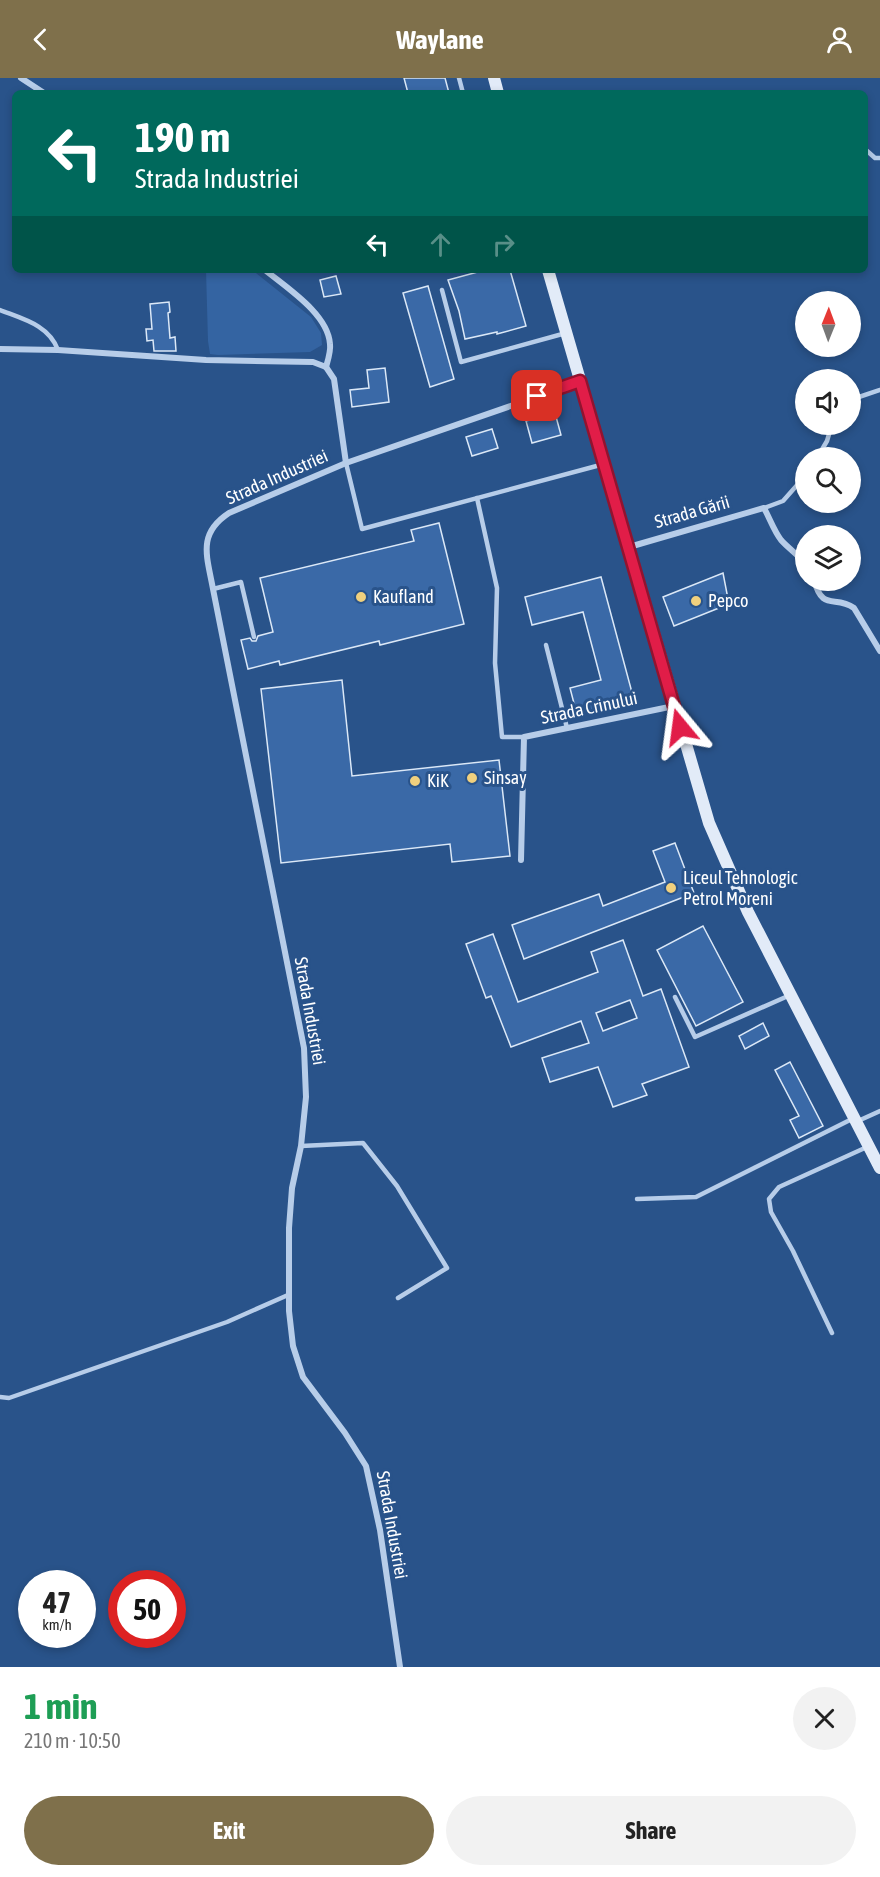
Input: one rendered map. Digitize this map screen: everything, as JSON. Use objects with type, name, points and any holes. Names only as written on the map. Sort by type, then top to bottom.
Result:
[{"type":"main road","points":[[549,273],[709,823],[748,912],[880,1168]]},
{"type":"street","points":[[21,78],[39,90]]},
{"type":"street","points":[[0,349],[58,350],[206,360],[295,361],[313,362],[326,367],[331,346],[325,326],[314,311],[269,273]]},
{"type":"street","name":"Strada Industriei","points":[[326,367],[334,379],[346,463]]},
{"type":"street","name":"Strada Industriei","points":[[400,1667],[380,1530],[366,1466],[345,1433],[303,1377],[293,1346],[288,1311],[289,1228],[291,1198],[301,1146],[306,1097],[304,1048],[213,589],[207,543],[209,532],[216,521],[229,513],[346,463],[580,381]]},
{"type":"street","points":[[764,508],[779,537],[795,553]]},
{"type":"street","name":"Strada Gării","points":[[629,547],[764,508]]},
{"type":"street","points":[[817,591],[825,599],[848,604],[854,608],[880,651]]},
{"type":"street","name":"Strada Crinului","points":[[521,860],[524,737],[674,706]]},
{"type":"lane","points":[[442,290],[461,362],[566,333]]},
{"type":"lane","points":[[0,310],[47,332],[54,339],[58,350]]},
{"type":"lane","points":[[861,396],[880,390]]},
{"type":"lane","points":[[346,463],[362,529],[604,464]]},
{"type":"lane","name":"Strada Gării","points":[[764,508],[783,501],[795,487]]},
{"type":"lane","points":[[477,498],[497,588],[495,663],[502,737],[524,737]]},
{"type":"lane","points":[[213,589],[241,582],[254,637]]},
{"type":"lane","points":[[546,645],[567,728]]},
{"type":"lane","points":[[675,997],[695,1037],[791,995]]},
{"type":"lane","points":[[637,1199],[696,1197],[856,1120],[880,1111]]},
{"type":"lane","points":[[301,1146],[363,1143],[397,1186],[447,1268],[398,1298]]},
{"type":"lane","points":[[832,1333],[793,1251],[771,1212],[769,1198],[779,1187],[869,1146]]},
{"type":"lane","points":[[0,1397],[9,1398],[227,1322],[288,1295]]},
{"type":"shaded area","points":[[206,273],[256,273],[311,317],[321,333],[322,345],[310,352],[218,355],[210,354]]},
{"type":"building","points":[[404,78],[445,78],[448,90],[407,90]]},
{"type":"building","points":[[474,273],[511,273],[526,326],[465,339],[459,311],[448,280]]},
{"type":"building","points":[[336,276],[341,294],[324,297],[320,280]]},
{"type":"building","points":[[428,286],[454,379],[430,387],[403,293]]},
{"type":"building","points":[[169,302],[170,338],[175,337],[176,351],[154,351],[153,340],[147,341],[146,329],[152,329],[150,304]]},
{"type":"building","points":[[385,368],[389,402],[352,407],[350,390],[369,388],[367,370]]},
{"type":"building","points":[[555,413],[561,435],[532,443],[526,421]]},
{"type":"building","points":[[492,429],[498,448],[472,456],[466,437]]},
{"type":"building","name":"Kaufland","points":[[439,523],[464,624],[380,645],[379,641],[280,665],[279,661],[248,669],[241,640],[250,638],[256,641],[258,636],[273,632],[260,578],[414,541],[411,530]]},
{"type":"building","name":"Pepco","points":[[723,573],[729,604],[674,626],[663,597]]},
{"type":"building","points":[[601,577],[634,700],[577,715],[570,688],[601,680],[583,612],[532,625],[525,597]]},
{"type":"building","points":[[342,680],[352,776],[499,760],[510,856],[452,862],[450,844],[281,863],[261,689]]},
{"type":"building","points":[[675,843],[694,893],[524,959],[512,925],[599,894],[603,906],[665,882],[653,851]]},
{"type":"building","points":[[703,926],[743,1002],[696,1026],[657,950]]},
{"type":"building","points":[[493,934],[518,1002],[598,972],[591,952],[623,940],[643,996],[661,989],[689,1067],[642,1084],[647,1095],[613,1107],[598,1067],[550,1082],[542,1058],[589,1043],[581,1021],[511,1047],[491,996],[486,998],[466,944]],"holes":[[[630,1000],[637,1018],[603,1031],[596,1013]]]},
{"type":"building","points":[[763,1023],[769,1036],[745,1049],[739,1036]]},
{"type":"building","points":[[790,1062],[823,1126],[799,1138],[790,1120],[799,1116],[775,1070]]},
{"type":"place","name":"Kaufland","points":[[361,597]]},
{"type":"place","name":"Pepco","points":[[696,601]]},
{"type":"place","name":"Sinsay","points":[[472,778]]},
{"type":"place","name":"KiK","points":[[415,781]]},
{"type":"place","name":"Liceul Tehnologic Petrol Moreni","points":[[671,888]]},
{"type":"route","points":[[537,396],[580,381],[680,727]]}]
